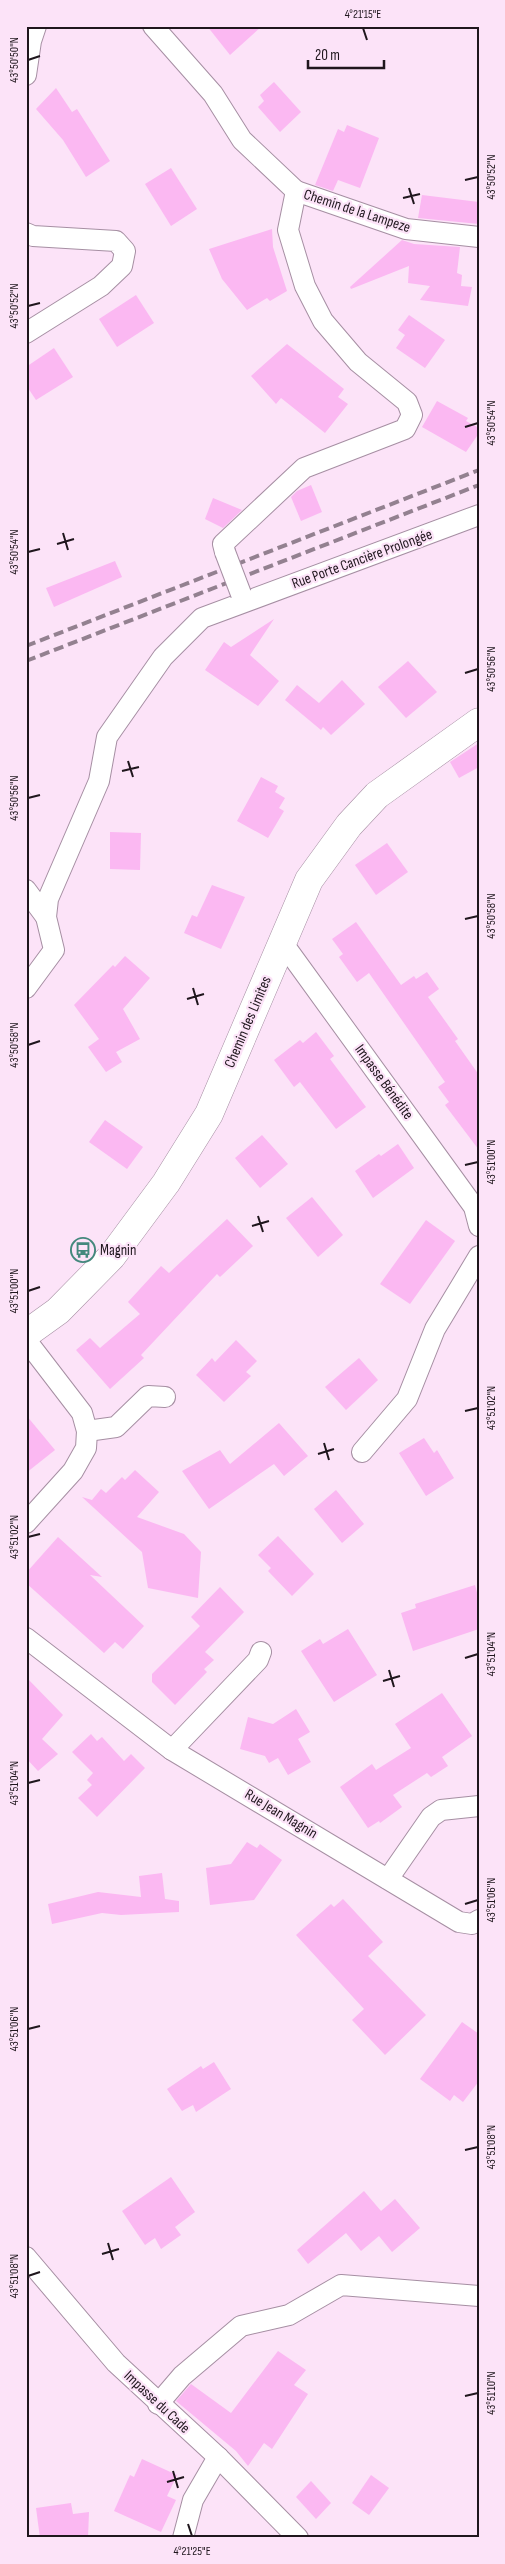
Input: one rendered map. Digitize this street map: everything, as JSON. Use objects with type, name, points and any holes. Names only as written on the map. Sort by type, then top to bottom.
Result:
[{"type":"street","points":[[26,75],[31,41],[36,26]]},
{"type":"street","points":[[153,26],[213,94],[242,140],[296,191],[288,230],[305,286],[323,321],[358,362],[407,402],[412,415],[405,429],[304,468],[223,544],[243,598]]},
{"type":"street","name":"Chemin de la Lampeze","points":[[296,191],[406,230],[479,237]]},
{"type":"street","points":[[26,233],[34,236],[116,242],[124,251],[122,266],[101,286],[26,333]]},
{"type":"street","name":"Rue Porte Cancière Prolongée","points":[[26,988],[54,950],[46,917],[48,899],[99,781],[107,737],[163,657],[202,618],[243,598],[479,515]]},
{"type":"street","name":"Chemin des Limites","points":[[26,1334],[58,1311],[112,1256],[166,1183],[209,1114],[308,880],[349,826],[377,795],[479,722]]},
{"type":"street","points":[[26,890],[46,917]]},
{"type":"street","name":"Impasse Bénédite","points":[[282,942],[474,1207],[479,1226]]},
{"type":"street","points":[[362,1452],[407,1399],[435,1329],[479,1256]]},
{"type":"street","points":[[26,1340],[82,1413],[87,1431],[86,1448],[73,1471],[26,1523]]},
{"type":"street","points":[[87,1431],[116,1427],[148,1396],[165,1397]]},
{"type":"street","name":"Rue Jean Magnin","points":[[26,1638],[172,1750],[459,1922],[472,1924],[479,1920]]},
{"type":"street","points":[[172,1750],[258,1660],[261,1652]]},
{"type":"street","points":[[388,1879],[431,1817],[441,1810],[479,1806]]},
{"type":"street","name":"Impasse du Cade","points":[[26,2256],[116,2363],[158,2404],[218,2456],[298,2538]]},
{"type":"street","points":[[158,2404],[182,2376],[241,2326],[289,2315],[341,2285],[479,2296]]},
{"type":"street","points":[[183,2538],[193,2500],[218,2456]]},
{"type":"building","points":[[207,26],[262,26],[230,55]]},
{"type":"building","points":[[274,82],[301,112],[280,132],[258,107],[264,101],[260,95]]},
{"type":"building","points":[[56,88],[72,112],[77,109],[110,161],[86,177],[63,140],[36,109]]},
{"type":"building","points":[[347,125],[379,138],[360,188],[338,180],[333,191],[315,185],[338,129],[344,132]]},
{"type":"building","points":[[171,168],[197,209],[171,226],[145,184]]},
{"type":"building","points":[[422,195],[479,202],[479,224],[418,218]]},
{"type":"building","points":[[272,229],[273,247],[287,291],[270,301],[267,298],[247,310],[222,279],[209,249]]},
{"type":"building","points":[[402,240],[414,244],[460,247],[457,273],[462,275],[461,286],[472,287],[468,306],[420,300],[430,286],[408,283],[409,266],[351,289],[350,287]]},
{"type":"building","points":[[136,295],[154,323],[117,347],[99,319]]},
{"type":"building","points":[[409,315],[445,340],[425,368],[396,348],[405,335],[398,330]]},
{"type":"building","points":[[287,344],[344,389],[338,397],[348,404],[325,433],[281,398],[276,404],[251,376]]},
{"type":"building","points":[[54,348],[73,377],[36,400],[26,385],[26,367]]},
{"type":"building","points":[[437,401],[468,418],[466,421],[479,428],[479,433],[466,452],[422,427]]},
{"type":"building","points":[[311,485],[322,512],[301,521],[291,497],[297,491]]},
{"type":"building","points":[[213,498],[242,510],[223,528],[205,519]]},
{"type":"building","points":[[115,561],[122,577],[54,607],[46,588]]},
{"type":"building","points":[[274,619],[250,655],[279,681],[258,706],[205,670],[224,642],[231,647]]},
{"type":"building","points":[[408,661],[437,692],[406,718],[378,687]]},
{"type":"building","points":[[342,680],[365,704],[331,735],[323,727],[321,730],[285,700],[297,685],[319,703]]},
{"type":"building","points":[[479,743],[479,767],[459,778],[450,762]]},
{"type":"building","points":[[261,777],[278,786],[275,792],[285,798],[279,808],[284,811],[268,838],[237,821]]},
{"type":"building","points":[[110,832],[141,833],[140,870],[110,869]]},
{"type":"building","points":[[387,843],[408,872],[376,895],[355,865]]},
{"type":"building","points":[[212,885],[245,897],[221,949],[184,933],[192,915],[197,917]]},
{"type":"building","points":[[356,922],[401,985],[414,976],[416,979],[427,972],[439,989],[428,997],[458,1039],[455,1041],[479,1075],[479,1150],[445,1105],[449,1102],[438,1087],[445,1082],[369,973],[357,982],[339,957],[343,954],[332,939]]},
{"type":"building","points":[[125,956],[150,978],[123,1009],[140,1039],[116,1052],[122,1062],[106,1072],[88,1047],[99,1039],[74,1005],[113,965],[115,967]]},
{"type":"building","points":[[316,1032],[334,1056],[330,1059],[366,1107],[336,1129],[300,1082],[294,1087],[274,1060],[300,1040],[303,1043]]},
{"type":"building","points":[[105,1120],[143,1147],[127,1169],[89,1142]]},
{"type":"building","points":[[262,1135],[288,1164],[260,1188],[235,1158]]},
{"type":"building","points":[[398,1144],[414,1168],[373,1198],[355,1171],[379,1154],[381,1156]]},
{"type":"building","points":[[312,1197],[343,1235],[318,1257],[286,1218]]},
{"type":"building","points":[[227,1219],[253,1246],[220,1277],[217,1274],[141,1355],[144,1358],[110,1389],[76,1350],[90,1338],[100,1348],[140,1314],[128,1302],[161,1266],[169,1273]]},
{"type":"building","points":[[426,1220],[455,1241],[410,1304],[380,1284]]},
{"type":"building","points":[[236,1340],[257,1361],[246,1372],[251,1376],[224,1402],[196,1375],[212,1358],[215,1362]]},
{"type":"building","points":[[359,1358],[378,1380],[346,1410],[325,1387]]},
{"type":"building","points":[[26,1415],[55,1450],[26,1473]]},
{"type":"building","points":[[279,1423],[308,1456],[284,1476],[274,1464],[209,1509],[182,1471],[220,1450],[230,1464]]},
{"type":"building","points":[[424,1438],[434,1453],[437,1450],[454,1478],[426,1496],[399,1453]]},
{"type":"building","points":[[135,1470],[159,1492],[137,1517],[184,1534],[201,1552],[198,1598],[148,1588],[142,1552],[82,1497],[92,1500],[101,1489],[106,1493],[122,1477],[125,1480]]},
{"type":"building","points":[[336,1490],[364,1524],[342,1543],[314,1509]]},
{"type":"building","points":[[278,1536],[314,1574],[292,1596],[268,1571],[271,1568],[258,1555]]},
{"type":"building","points":[[58,1537],[102,1577],[90,1575],[144,1626],[123,1649],[115,1642],[104,1653],[26,1583],[26,1573]]},
{"type":"building","points":[[475,1585],[479,1600],[479,1629],[413,1651],[401,1613],[416,1608],[415,1604]]},
{"type":"building","points":[[220,1587],[244,1612],[205,1652],[214,1660],[204,1669],[207,1672],[175,1705],[152,1682],[152,1674],[200,1626],[191,1617]]},
{"type":"building","points":[[348,1629],[377,1675],[334,1702],[301,1651],[320,1639],[323,1644]]},
{"type":"building","points":[[26,1677],[63,1715],[42,1739],[58,1754],[38,1771],[26,1758]]},
{"type":"building","points":[[442,1693],[472,1736],[442,1757],[448,1766],[431,1777],[427,1773],[393,1795],[402,1807],[380,1823],[379,1821],[368,1828],[340,1787],[372,1764],[376,1770],[411,1748],[395,1724]]},
{"type":"building","points":[[296,1709],[310,1732],[298,1739],[311,1762],[288,1775],[278,1758],[269,1763],[265,1756],[240,1749],[248,1717],[273,1724]]},
{"type":"building","points":[[91,1734],[97,1741],[102,1737],[124,1761],[131,1754],[145,1768],[97,1817],[78,1798],[92,1785],[87,1780],[93,1773],[72,1752]]},
{"type":"building","points":[[247,1842],[257,1848],[260,1844],[282,1860],[254,1900],[210,1905],[206,1868],[231,1864]]},
{"type":"building","points":[[162,1873],[165,1899],[179,1901],[179,1912],[121,1915],[102,1913],[52,1924],[48,1904],[98,1892],[141,1897],[139,1876]]},
{"type":"building","points":[[343,1899],[383,1942],[368,1956],[426,2015],[385,2055],[352,2020],[364,2009],[296,1935],[331,1904],[334,1907]]},
{"type":"building","points":[[462,2022],[479,2034],[479,2081],[463,2102],[454,2095],[450,2101],[420,2079]]},
{"type":"building","points":[[214,2062],[231,2089],[196,2112],[193,2105],[182,2111],[167,2089],[201,2066],[203,2069]]},
{"type":"building","points":[[171,2177],[195,2212],[175,2227],[181,2235],[161,2249],[155,2238],[145,2245],[122,2211]]},
{"type":"building","points":[[364,2191],[381,2211],[395,2199],[420,2228],[392,2252],[379,2236],[361,2251],[346,2233],[308,2264],[297,2250]]},
{"type":"building","points":[[278,2351],[306,2370],[294,2385],[308,2394],[272,2449],[264,2443],[248,2466],[236,2451],[176,2401],[191,2384],[231,2413]]},
{"type":"building","points":[[142,2459],[177,2475],[167,2496],[176,2500],[161,2532],[114,2511],[130,2475],[134,2477]]},
{"type":"building","points":[[371,2475],[389,2488],[369,2515],[352,2503]]},
{"type":"building","points":[[311,2481],[331,2503],[316,2519],[296,2497]]},
{"type":"building","points":[[71,2503],[73,2514],[89,2512],[88,2538],[40,2538],[36,2508]]},
{"type":"railway","points":[[26,646],[479,470]]},
{"type":"railway","points":[[26,661],[479,485]]},
{"type":"place","name":"Magnin","points":[[83,1250]]}]
